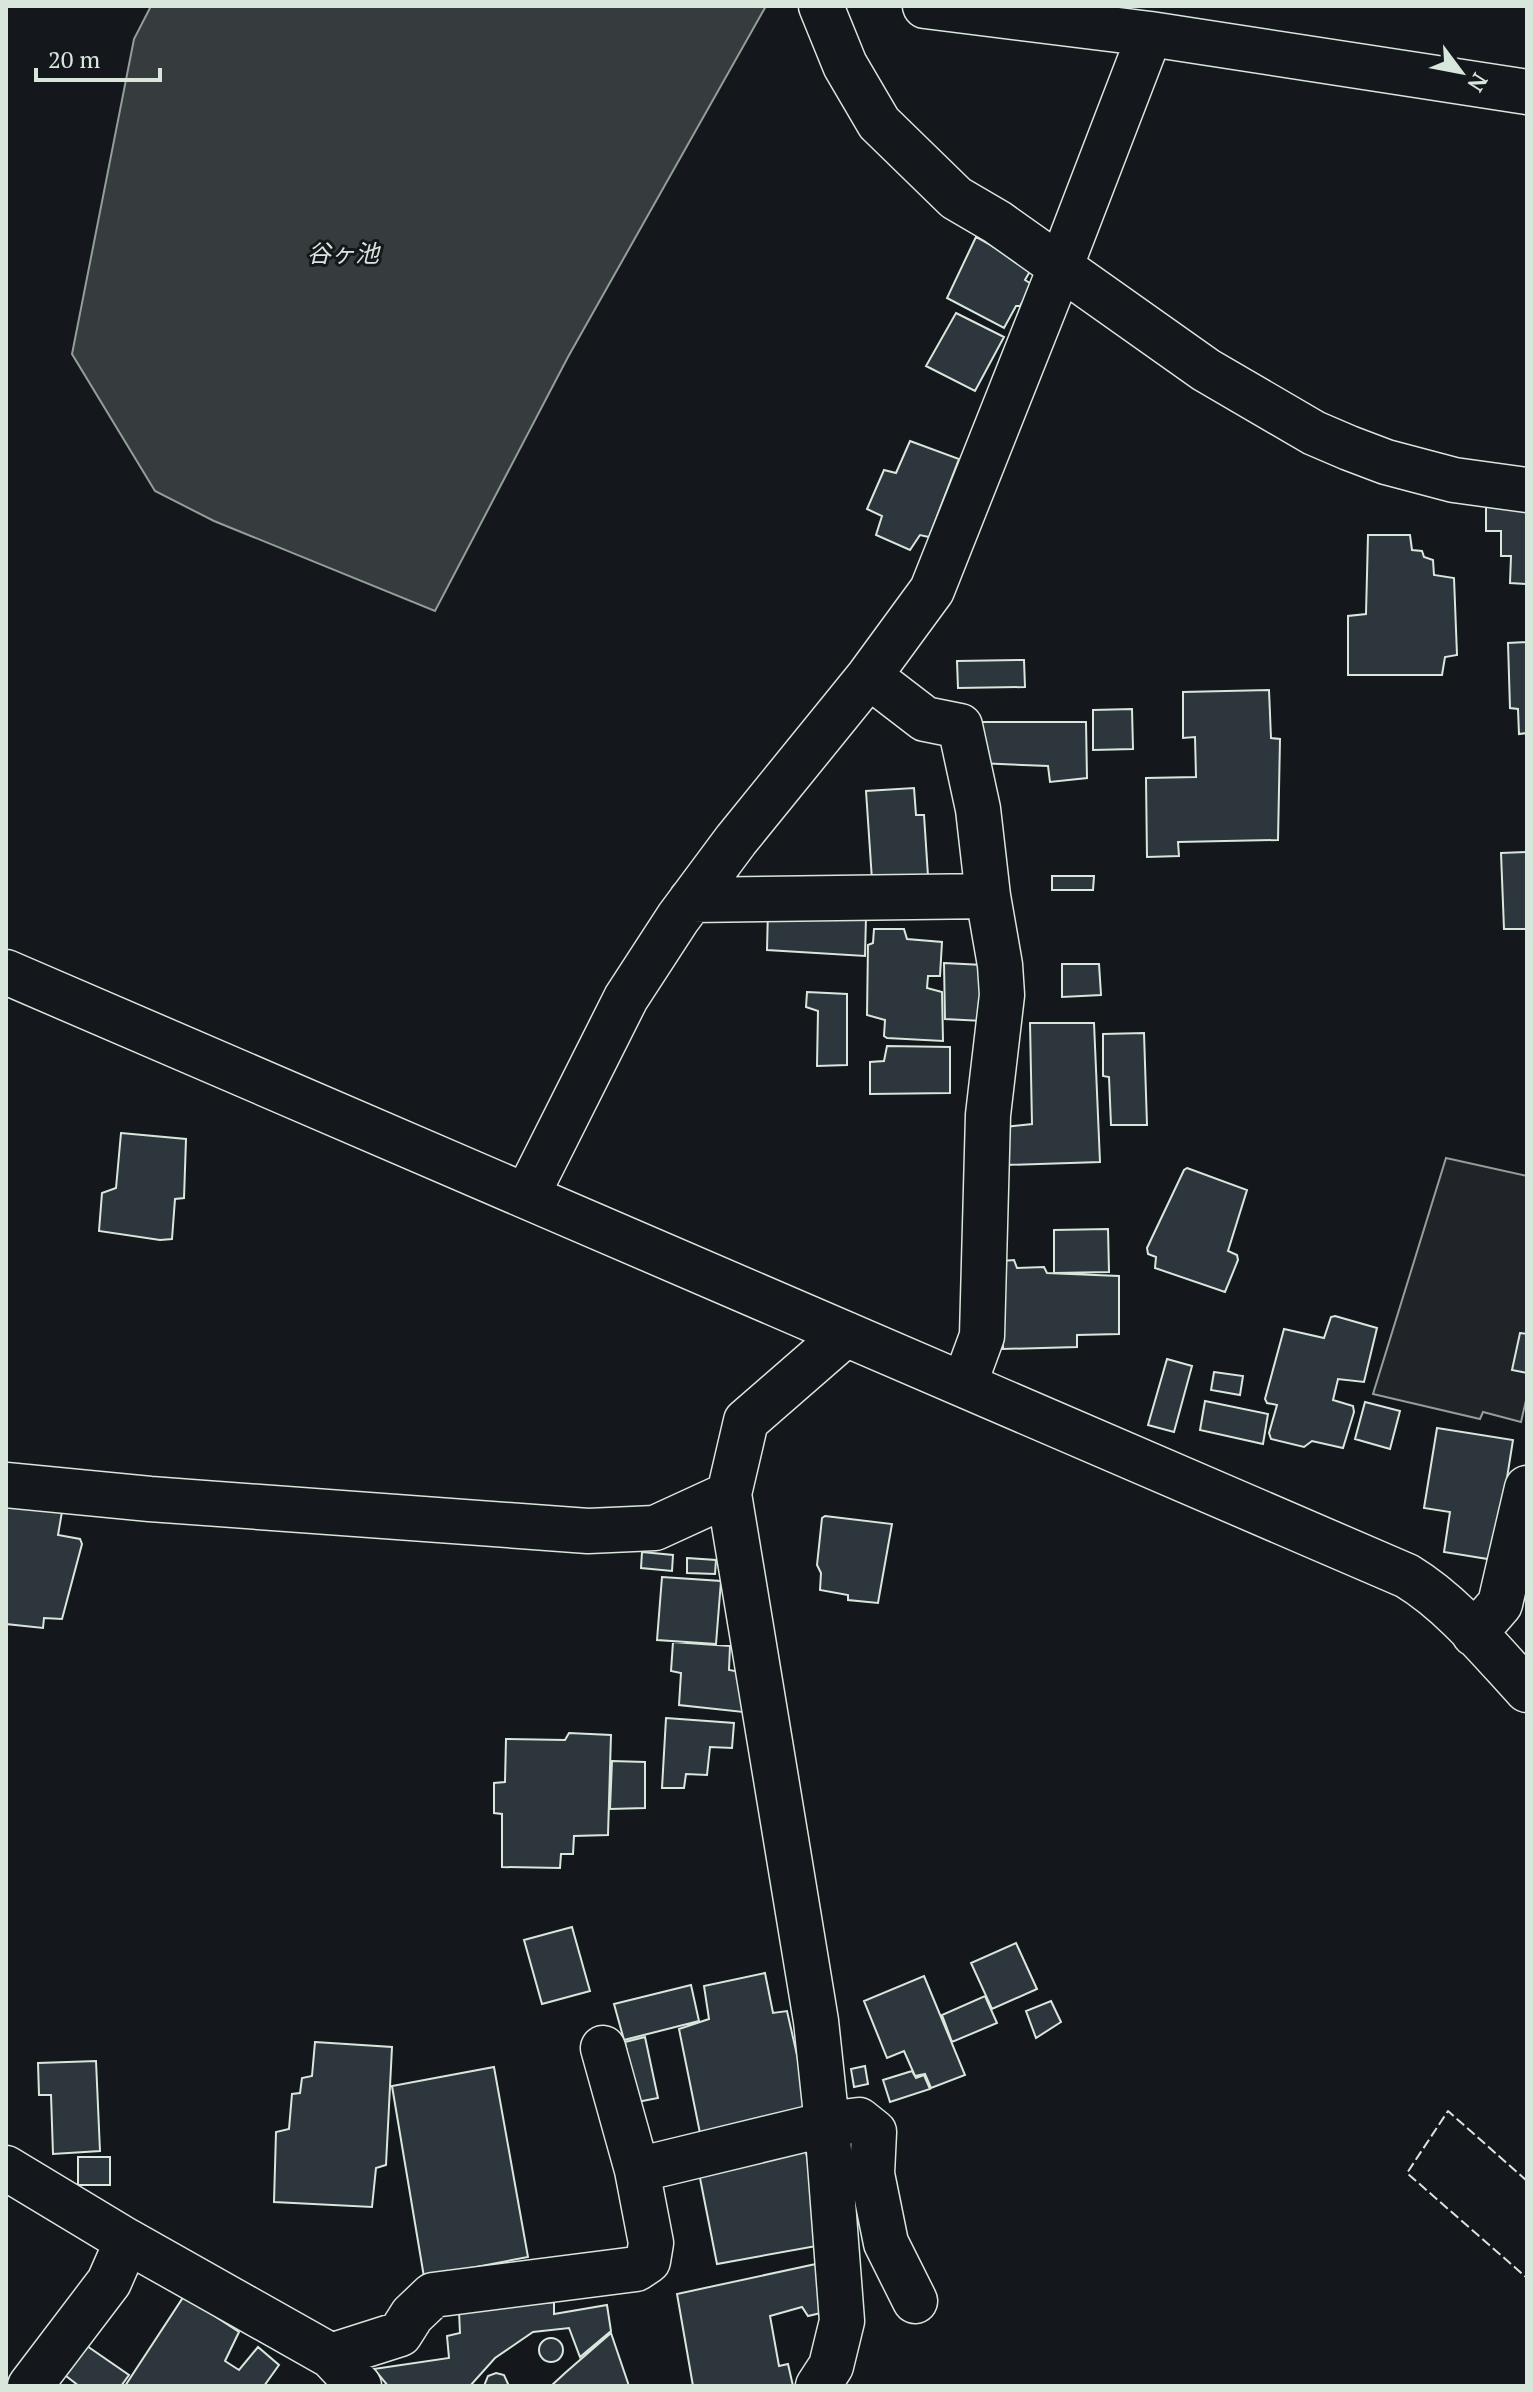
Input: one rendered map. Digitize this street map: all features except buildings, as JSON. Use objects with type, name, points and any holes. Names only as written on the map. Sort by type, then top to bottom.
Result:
[{"type":"street","points":[[821,6],[845,65],[879,123],[956,198],[997,222],[1206,370],[1314,433],[1386,462],[1440,477],[1527,490]]},
{"type":"street","points":[[925,6],[1150,34],[1527,92]]},
{"type":"street","points":[[527,1195],[626,998],[691,900],[869,676],[932,590],[1150,34]]},
{"type":"street","points":[[869,676],[925,719],[960,726],[978,809],[1000,965],[1002,995],[988,1115],[982,1336],[964,1385]]},
{"type":"street","points":[[691,900],[988,896]]},
{"type":"street","points":[[6,972],[1407,1576],[1424,1586],[1527,1690]]},
{"type":"street","points":[[818,2386],[831,2366],[842,2321],[827,2124],[816,2021],[729,1494],[746,1421],[846,1334]]},
{"type":"street","points":[[6,1485],[150,1499],[588,1531],[655,1528],[729,1494]]},
{"type":"street","points":[[1474,1634],[1500,1604],[1527,1488]]},
{"type":"street","points":[[6,2168],[345,2371],[400,2334],[412,2315],[433,2295],[636,2269],[648,2261],[651,2243],[637,2170],[603,2048]]},
{"type":"street","points":[[637,2170],[827,2124],[859,2120],[874,2132],[872,2174],[886,2243],[915,2301]]},
{"type":"street","points":[[30,2386],[109,2282],[127,2241]]},
{"type":"shaded area","points":[[1446,1158],[1527,1176],[1527,1396],[1521,1422],[1483,1412],[1480,1419],[1373,1394]]},
{"type":"water","name":"谷ヶ池","points":[[151,6],[766,6],[568,357],[435,611],[214,521],[155,491],[72,354],[134,39]]},
{"type":"fence","points":[[1527,2181],[1448,2111],[1407,2173],[1527,2278]]}]
